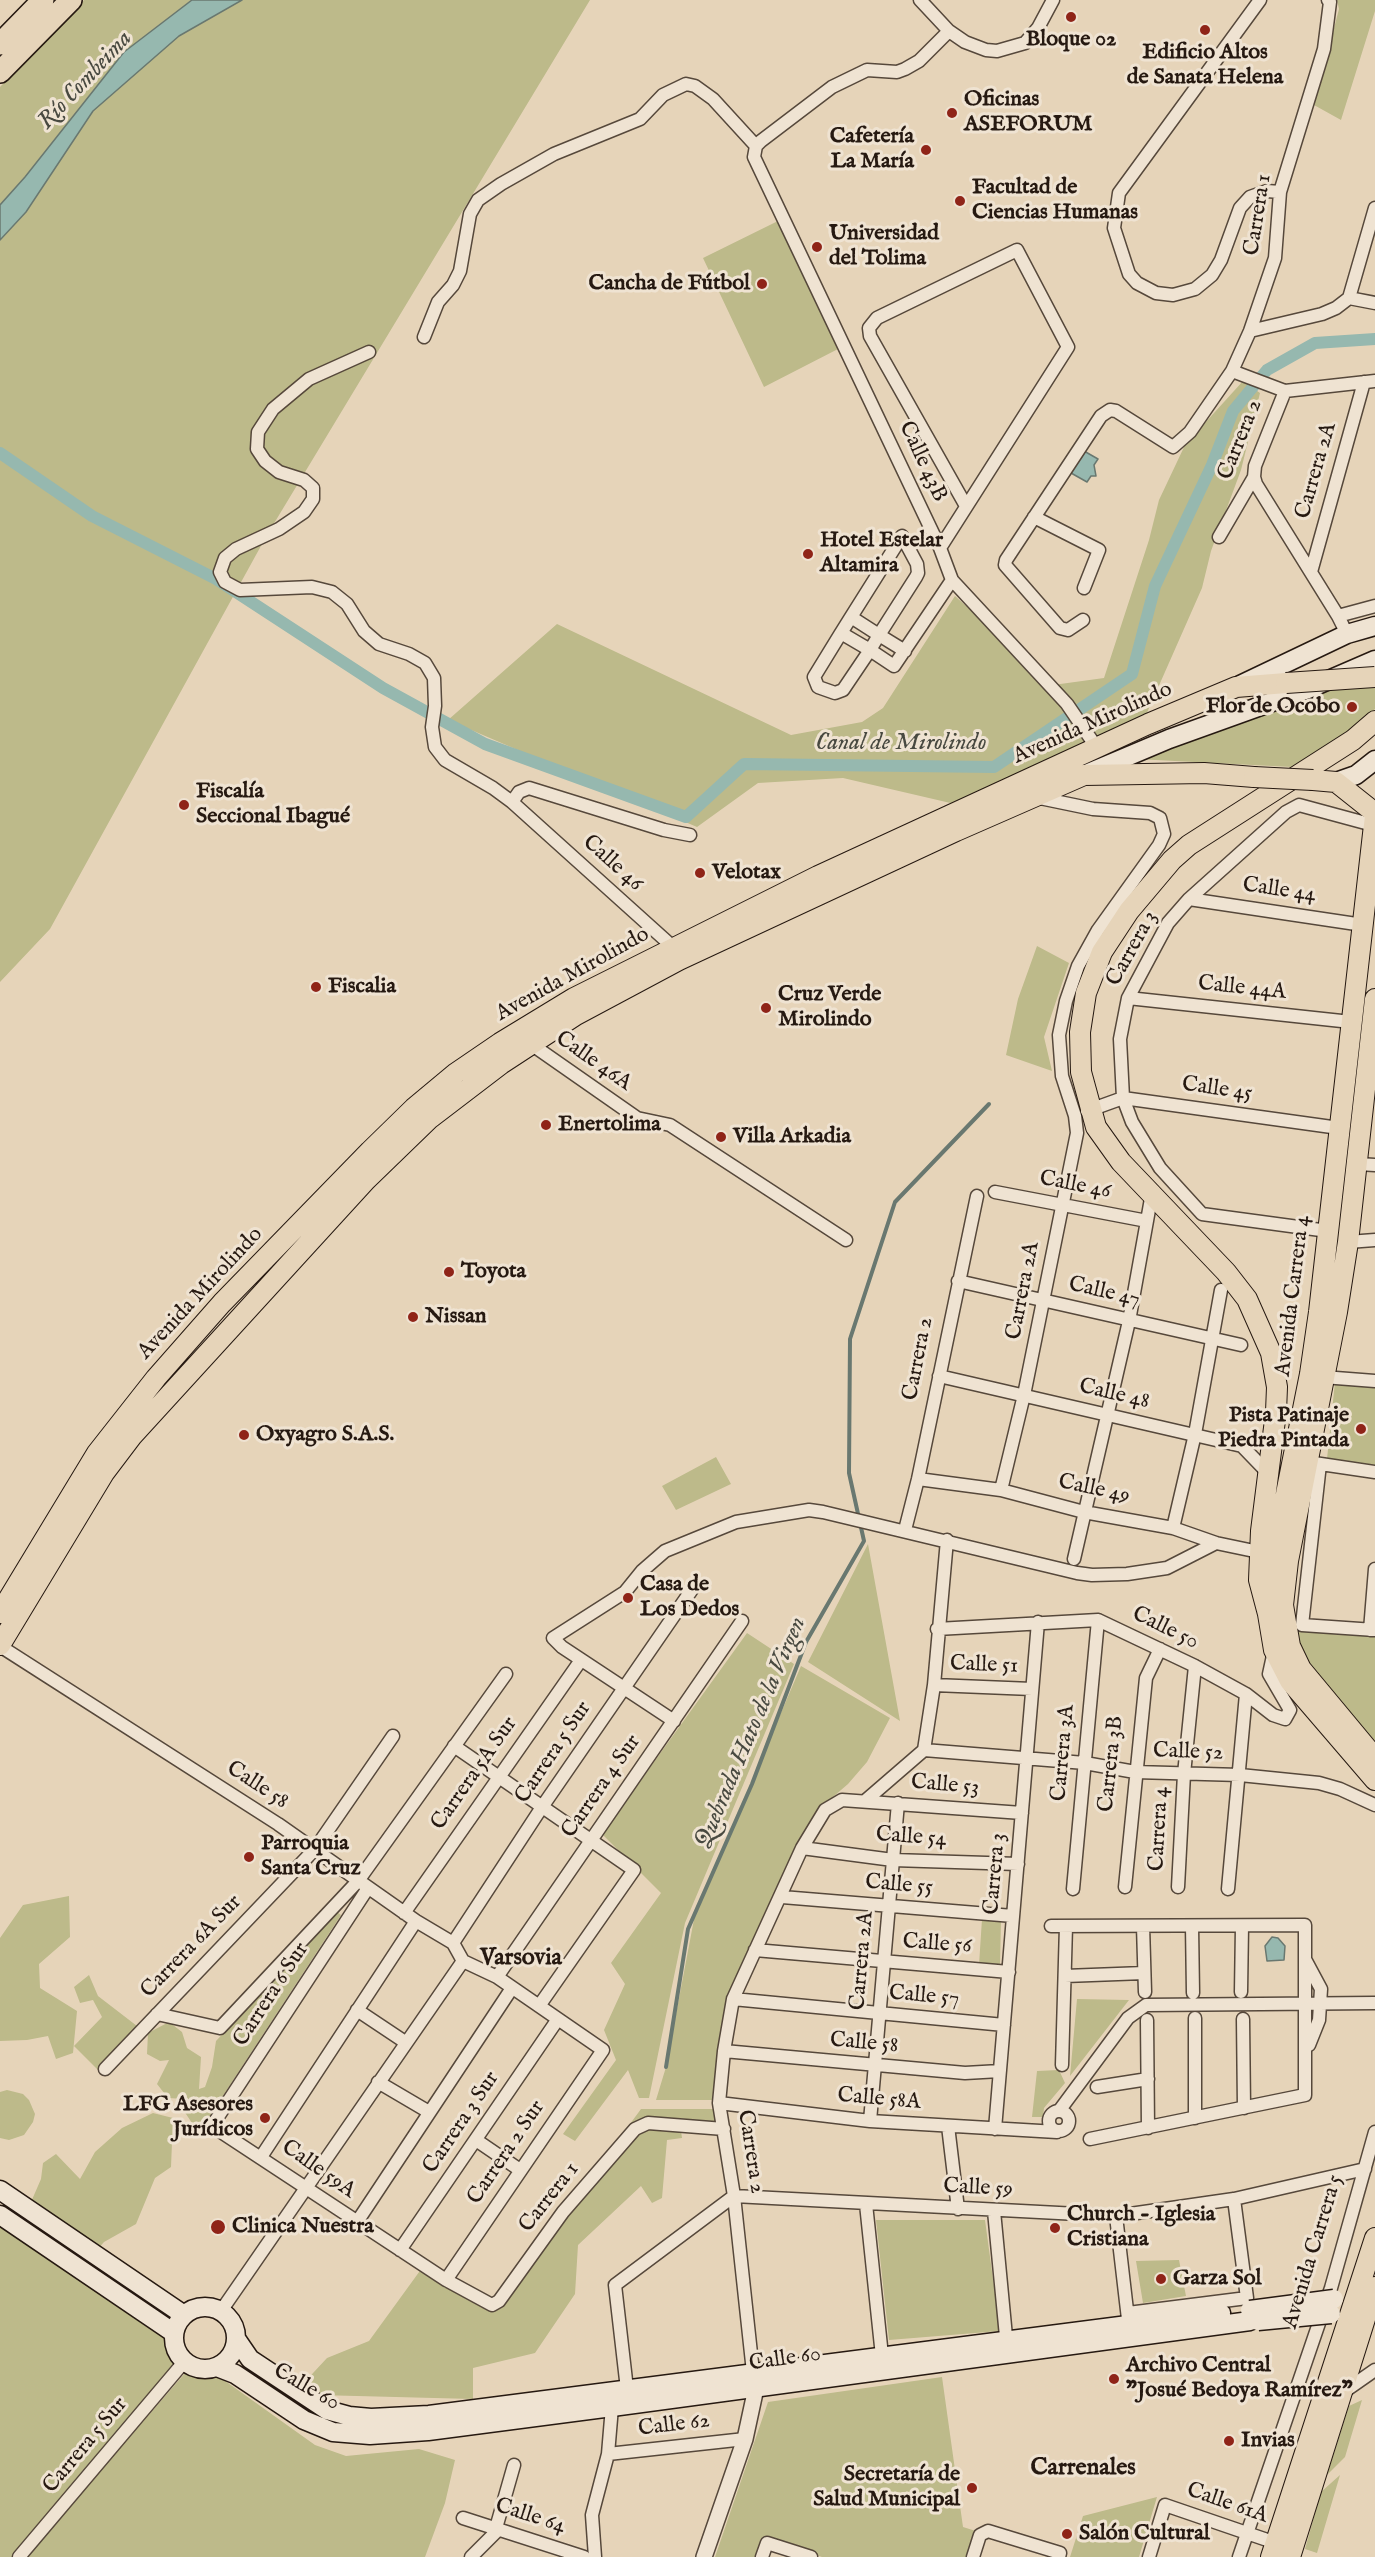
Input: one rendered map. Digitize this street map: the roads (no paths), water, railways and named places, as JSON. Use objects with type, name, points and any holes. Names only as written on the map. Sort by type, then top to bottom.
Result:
[{"type":"highway","points":[[0,44],[43,0]]},
{"type":"highway","points":[[0,72],[70,0]]},
{"type":"main road","points":[[1236,687],[1347,634],[1375,626]]},
{"type":"main road","points":[[1084,775],[1169,739],[1308,689],[1375,660]]},
{"type":"main road","name":"Avenida Mirolindo","points":[[0,1645],[104,1473],[132,1436],[275,1276],[394,1151],[449,1103],[531,1044],[741,914],[1097,747],[1236,687],[1375,677]]},
{"type":"main road","points":[[1273,1558],[1269,1477],[1277,1388],[1271,1353],[1247,1299],[1226,1272],[1152,1193],[1082,1113],[1079,1052],[1086,993],[1102,952],[1129,911],[1172,860],[1189,845],[1353,740],[1375,721]]},
{"type":"main road","points":[[1374,818],[1336,782],[1356,775],[1375,760]]},
{"type":"main road","name":"Avenida Mirolindo","points":[[0,1613],[97,1453],[121,1421],[222,1303],[414,1108],[456,1073],[500,1042],[574,998],[1084,775],[1204,773],[1336,782]]},
{"type":"main road","name":"Avenida Carrera 4","points":[[1374,818],[1310,1374],[1273,1558],[1268,1614],[1274,1650],[1290,1681],[1375,1780]]},
{"type":"main road","name":"Avenida Carrera 4","points":[[1375,999],[1366,1165],[1348,1242],[1323,1377],[1313,1463],[1273,1558],[1290,1646],[1301,1669],[1375,1758]]},
{"type":"main road","points":[[0,2190],[184,2315]]},
{"type":"main road","points":[[0,2215],[174,2333]]},
{"type":"main road","points":[[1290,2557],[1367,2303],[1375,2238]]},
{"type":"main road","points":[[1273,2550],[1367,2303]]},
{"type":"main road","name":"Calle 60","points":[[218,2367],[236,2374],[304,2420],[333,2432],[370,2435],[428,2431],[612,2407],[882,2356],[1007,2347],[1128,2319],[1367,2303]]},
{"type":"main road","points":[[202,2307],[221,2311],[233,2323],[237,2340],[231,2357],[218,2367],[202,2370],[184,2362],[178,2354],[174,2333],[184,2315],[202,2307]]},
{"type":"main road","name":"Calle 60","points":[[237,2340],[250,2359],[327,2410],[349,2416],[371,2418],[429,2415],[627,2389],[755,2380],[1007,2347],[1249,2310]]},
{"type":"street","points":[[920,0],[949,31],[972,46],[986,50],[1014,48],[1032,36],[1053,0]]},
{"type":"street","points":[[1260,0],[1119,193],[1114,228],[1129,274],[1137,283],[1156,292],[1173,295],[1195,289],[1212,275],[1221,260],[1240,208],[1250,197],[1267,191],[1280,192]]},
{"type":"street","name":"Carrera 1","points":[[1034,517],[1106,411],[1116,411],[1173,447],[1190,432],[1232,371],[1250,331],[1275,258],[1280,192],[1324,50],[1329,1]]},
{"type":"street","points":[[424,337],[438,302],[453,285],[460,272],[470,214],[478,200],[501,184],[554,154],[640,119],[663,94],[686,84],[695,86],[713,99],[756,146],[832,87],[867,70],[897,72],[905,69],[919,61],[949,31]]},
{"type":"street","name":"Calle 43B","points":[[756,146],[756,162],[940,548],[952,580],[1067,704],[1097,747]]},
{"type":"street","points":[[1250,331],[1322,314],[1336,308],[1348,298],[1375,208]]},
{"type":"street","points":[[940,548],[1068,347],[1017,250],[877,318],[869,328],[870,336],[966,507]]},
{"type":"street","points":[[1348,298],[1375,303]]},
{"type":"street","name":"Calle 46","points":[[369,352],[309,379],[273,409],[258,432],[257,449],[265,461],[279,472],[304,480],[313,488],[313,499],[304,512],[279,529],[236,549],[225,558],[220,572],[225,582],[240,590],[312,587],[333,592],[347,604],[364,632],[379,644],[409,654],[425,663],[434,678],[435,706],[432,727],[435,747],[445,760],[512,802],[676,953]]},
{"type":"street","points":[[1232,371],[1280,389],[1370,382]]},
{"type":"street","name":"Carrera 2A","points":[[1311,572],[1370,382]]},
{"type":"street","name":"Carrera 2","points":[[1219,537],[1254,477],[1255,466],[1280,389]]},
{"type":"street","points":[[1254,477],[1256,484],[1338,615],[1347,634]]},
{"type":"street","points":[[1083,620],[1068,630],[1060,628],[1005,565],[1034,517],[1099,550],[1084,588]]},
{"type":"street","points":[[902,536],[917,564],[918,573],[843,690],[835,693],[818,687],[814,681],[815,673],[851,617],[902,536]]},
{"type":"street","points":[[841,633],[894,666],[952,580]]},
{"type":"street","points":[[1338,615],[1375,606]]},
{"type":"street","points":[[851,617],[904,651]]},
{"type":"street","points":[[512,802],[519,792],[529,788],[664,830],[690,835]]},
{"type":"street","name":"Carrera 2A","points":[[1001,1490],[1024,1395],[1082,1113],[1062,1076],[1059,1035],[1066,1001],[1078,966],[1098,930],[1159,846],[1164,834],[1160,818],[1140,811],[1093,809],[1032,797]]},
{"type":"street","name":"Carrera 3","points":[[1328,1231],[1202,1214],[1145,1147],[1123,1098],[1120,1039],[1128,998],[1168,923],[1189,899],[1287,812],[1299,805],[1374,818]]},
{"type":"street","name":"Calle 44","points":[[1189,899],[1363,925]]},
{"type":"street","name":"Calle 44A","points":[[1128,998],[1351,1022]]},
{"type":"street","name":"Calle 46A","points":[[531,1044],[637,1118],[670,1125],[846,1240]]},
{"type":"street","name":"Calle 45","points":[[1082,1113],[1123,1098],[1339,1128]]},
{"type":"street","name":"Calle 46","points":[[995,1192],[1147,1221]]},
{"type":"street","points":[[1074,1559],[1129,1321],[1152,1193]]},
{"type":"street","name":"Carrera 2","points":[[904,1530],[918,1479],[977,1196]]},
{"type":"street","points":[[1348,1242],[1375,1240]]},
{"type":"street","name":"Calle 47","points":[[958,1281],[1241,1345]]},
{"type":"street","points":[[1173,1528],[1195,1434],[1221,1290]]},
{"type":"street","name":"Calle 48","points":[[939,1376],[1242,1446],[1269,1477]]},
{"type":"street","points":[[1323,1377],[1375,1382]]},
{"type":"street","points":[[1375,1472],[1313,1463],[1302,1625],[1373,1630],[1375,1569]]},
{"type":"street","name":"Calle 49","points":[[918,1479],[1001,1490],[1084,1512],[1173,1528],[1216,1543],[1273,1558]]},
{"type":"street","points":[[674,1721],[581,1660],[553,1638],[625,1592],[642,1571],[665,1551],[736,1522],[809,1510],[824,1512],[1092,1575],[1126,1574],[1167,1568],[1216,1543]]},
{"type":"street","points":[[865,1801],[924,1750],[934,1685],[937,1629],[947,1540]]},
{"type":"street","name":"Carrera 5 Sur","points":[[453,1943],[542,1807],[693,1588]]},
{"type":"street","name":"Calle 50","points":[[937,1629],[1098,1620],[1195,1666],[1246,1694],[1281,1719],[1289,1715],[1290,1710],[1269,1674],[1274,1650]]},
{"type":"street","name":"Carrera 3A","points":[[1072,1889],[1098,1620]]},
{"type":"street","name":"Carrera 4 Sur","points":[[497,1977],[742,1621]]},
{"type":"street","name":"Carrera 3","points":[[995,2129],[1038,1622]]},
{"type":"street","name":"Calle 58","points":[[0,1645],[279,1824],[363,1885],[453,1943]]},
{"type":"street","name":"Carrera 3B","points":[[1125,1887],[1146,1678],[1160,1649]]},
{"type":"street","name":"Carrera 5A Sur","points":[[404,1913],[581,1660]]},
{"type":"street","name":"Carrera 4","points":[[1178,1887],[1184,1774],[1195,1666]]},
{"type":"street","name":"Carrera 6 Sur","points":[[212,2126],[363,1885],[454,1746],[506,1674]]},
{"type":"street","name":"Calle 51","points":[[934,1685],[1032,1689]]},
{"type":"street","points":[[1228,1889],[1246,1694]]},
{"type":"street","name":"Carrera 6A Sur","points":[[105,2069],[315,1849],[393,1736]]},
{"type":"street","points":[[454,1746],[634,1870],[539,2006]]},
{"type":"street","name":"Calle 52","points":[[924,1750],[1085,1763],[1135,1772],[1239,1775],[1320,1784],[1347,1791],[1375,1805]]},
{"type":"street","name":"Carrera 2","points":[[704,2557],[745,2439],[755,2380],[734,2196],[720,2103],[724,2051],[733,1999],[782,1897],[802,1848],[825,1810],[842,1800],[865,1801]]},
{"type":"street","name":"Calle 53","points":[[865,1801],[1022,1813]]},
{"type":"street","name":"Carrera 2A","points":[[870,2121],[898,1803]]},
{"type":"street","name":"Calle 54","points":[[802,1848],[893,1860],[1018,1864]]},
{"type":"street","points":[[157,2014],[220,2028],[363,1885]]},
{"type":"street","name":"Calle 55","points":[[782,1897],[1013,1916]]},
{"type":"street","points":[[261,2157],[416,1921]]},
{"type":"street","points":[[1051,1926],[1305,1925],[1305,2095],[1090,2139]]},
{"type":"street","points":[[1062,2065],[1066,1926]]},
{"type":"street","points":[[1143,1926],[1145,1992]]},
{"type":"street","points":[[1192,1926],[1193,1993]]},
{"type":"street","points":[[1241,1992],[1242,1926]]},
{"type":"street","points":[[453,1943],[463,1961],[497,1977],[558,2019]]},
{"type":"street","name":"Calle 56","points":[[755,1950],[1009,1972]]},
{"type":"street","points":[[1305,2054],[1319,2020],[1321,1989],[1306,1960]]},
{"type":"street","points":[[221,2311],[463,1961]]},
{"type":"street","points":[[1065,1976],[1144,1973]]},
{"type":"street","points":[[357,2222],[512,1988]]},
{"type":"street","name":"Calle 57","points":[[733,1999],[1004,2025]]},
{"type":"street","points":[[1048,2122],[1051,2129],[1057,2132],[1067,2128],[1064,2114],[1079,2086],[1134,2012],[1146,2006],[1375,2003]]},
{"type":"street","points":[[357,2010],[405,2042]]},
{"type":"street","points":[[1195,2018],[1195,2118]]},
{"type":"street","name":"Carrera 2 Sur","points":[[446,2280],[603,2050],[558,2019]]},
{"type":"street","name":"Carrera 3 Sur","points":[[400,2250],[558,2019]]},
{"type":"street","points":[[1243,2019],[1244,2108]]},
{"type":"street","points":[[1147,2020],[1148,2128]]},
{"type":"street","name":"Calle 58","points":[[724,2051],[965,2073],[1000,2072]]},
{"type":"street","points":[[1097,2087],[1148,2079]]},
{"type":"street","points":[[378,2082],[429,2112]]},
{"type":"street","name":"Calle 58A","points":[[720,2103],[870,2121],[1057,2132]]},
{"type":"street","points":[[1036,2130],[1048,2122],[1051,2114],[1064,2114]]},
{"type":"street","name":"Carrera 1","points":[[492,2305],[499,2301],[563,2212],[635,2129],[648,2122],[724,2129]]},
{"type":"street","name":"Calle 59A","points":[[212,2126],[446,2280],[492,2305]]},
{"type":"street","points":[[948,2126],[958,2209]]},
{"type":"street","name":"Avenida Carrera 5","points":[[1239,2557],[1331,2288],[1375,2132]]},
{"type":"street","points":[[476,2140],[520,2170]]},
{"type":"street","name":"Calle 59","points":[[734,2196],[1116,2216],[1234,2199],[1365,2169]]},
{"type":"street","points":[[627,2389],[615,2286],[734,2196]]},
{"type":"street","points":[[1234,2199],[1249,2310]]},
{"type":"street","points":[[866,2204],[882,2356]]},
{"type":"street","points":[[994,2211],[1007,2347]]},
{"type":"street","points":[[1116,2216],[1128,2319]]},
{"type":"street","name":"Carrera 5 Sur","points":[[19,2557],[184,2362]]},
{"type":"street","points":[[1341,2394],[1375,2370]]},
{"type":"street","points":[[595,2557],[592,2515],[608,2454],[612,2407]]},
{"type":"street","name":"Calle 62","points":[[608,2454],[745,2439]]},
{"type":"street","points":[[471,2557],[498,2529],[514,2465]]},
{"type":"street","name":"Calle 61A","points":[[1149,2557],[1165,2505],[1247,2534],[1273,2550]]},
{"type":"street","name":"Calle 64","points":[[464,2518],[584,2557]]},
{"type":"street","points":[[973,2557],[983,2532],[988,2531],[1059,2555]]},
{"type":"street","points":[[762,2557],[767,2543],[812,2557]]},
{"type":"water","points":[[192,0],[242,0],[179,36],[93,111],[26,212],[0,240],[0,205],[124,52]]},
{"type":"water","points":[[1084,451],[1098,459],[1094,465],[1096,476],[1091,476],[1087,482],[1071,473]]},
{"type":"water","points":[[1272,1937],[1278,1938],[1285,1946],[1284,1960],[1267,1961],[1265,1946]]},
{"type":"waterway","name":"Canal de Mirolindo","points":[[0,453],[92,516],[216,579],[383,688],[485,744],[686,817],[744,764],[994,767],[1132,674],[1155,586],[1212,465],[1233,411],[1267,370],[1315,343],[1375,339]]},
{"type":"waterway","name":"Quebrada Hato de la Virgen","points":[[666,2067],[688,1929],[752,1784],[806,1642],[864,1541],[849,1473],[850,1339],[895,1202],[989,1104]]},
{"type":"place","name":"Bloque 02","points":[[1071,17]]},
{"type":"place","name":"Edificio Altos de Sanata Helena","points":[[1205,30]]},
{"type":"place","name":"Oficinas ASEFORUM","points":[[952,113]]},
{"type":"place","name":"Cafetería La María","points":[[926,150]]},
{"type":"place","name":"Facultad de Ciencias Humanas","points":[[960,201]]},
{"type":"place","name":"Universidad del Tolima","points":[[817,247]]},
{"type":"place","name":"Cancha de Fútbol","points":[[762,284]]},
{"type":"place","name":"Hotel Estelar Altamira","points":[[808,554]]},
{"type":"place","name":"Flor de Ocobo","points":[[1352,707]]},
{"type":"place","name":"Fiscalía Seccional Ibagué","points":[[184,805]]},
{"type":"place","name":"Velotax","points":[[700,873]]},
{"type":"place","name":"Fiscalia","points":[[316,987]]},
{"type":"place","name":"Cruz Verde Mirolindo","points":[[766,1008]]},
{"type":"place","name":"Enertolima","points":[[546,1125]]},
{"type":"place","name":"Villa Arkadia","points":[[721,1137]]},
{"type":"place","name":"Toyota","points":[[449,1272]]},
{"type":"place","name":"Nissan","points":[[413,1317]]},
{"type":"place","name":"Pista Patinaje Piedra Pintada","points":[[1361,1429]]},
{"type":"place","name":"Oxyagro S.A.S.","points":[[244,1435]]},
{"type":"place","name":"Casa de Los Dedos","points":[[628,1598]]},
{"type":"place","name":"Parroquia Santa Cruz","points":[[249,1857]]},
{"type":"place","name":"LFG Asesores Jurídicos","points":[[265,2118]]},
{"type":"place","name":"Clinica Nuestra","points":[[218,2227]]},
{"type":"place","name":"Church - Iglesia Cristiana","points":[[1055,2228]]},
{"type":"place","name":"Garza Sol","points":[[1161,2279]]},
{"type":"place","name":"Archivo Central \"Josué Bedoya Ramírez\"","points":[[1114,2379]]},
{"type":"place","name":"Invias","points":[[1229,2441]]},
{"type":"place","name":"Secretaría de Salud Municipal","points":[[972,2488]]},
{"type":"place","name":"Salón Cultural","points":[[1067,2534]]},
{"type":"district","name":"Varsovia","points":[[521,1959]]},
{"type":"district","name":"Carrenales","points":[[1083,2469]]},
{"type":"water label","name":"Río Combeima","points":[[86,81]]}]
